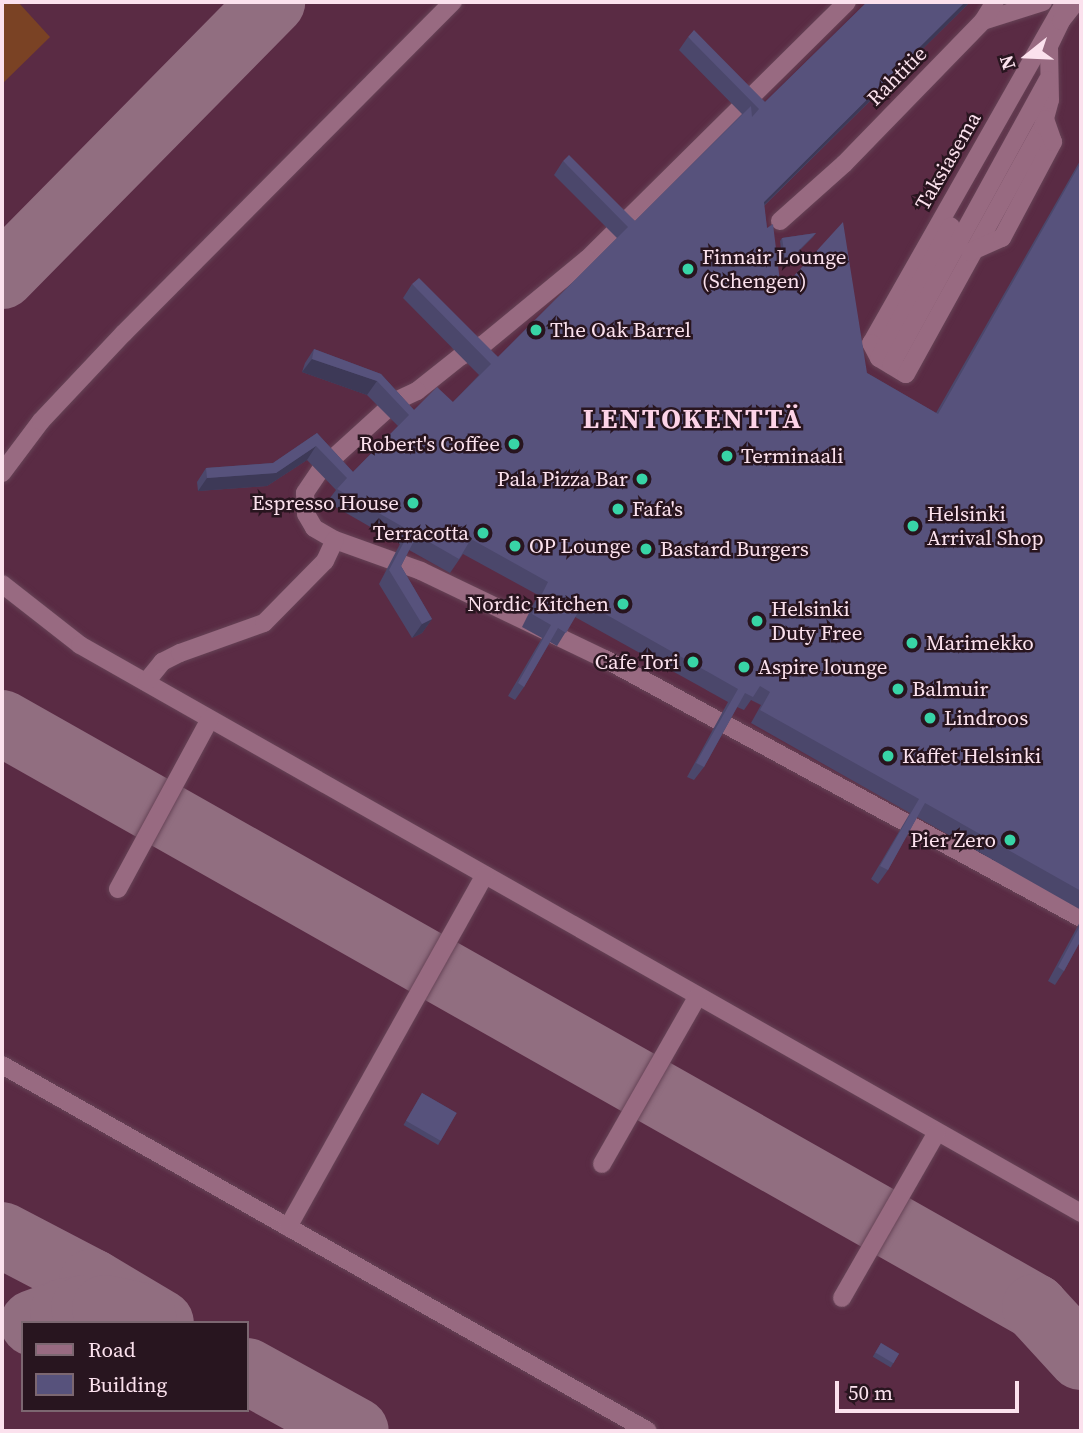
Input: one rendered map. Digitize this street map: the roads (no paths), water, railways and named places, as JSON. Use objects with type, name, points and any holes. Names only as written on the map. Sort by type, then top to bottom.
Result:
[{"type":"street","points":[[2,473],[41,421],[124,332],[453,2]]},
{"type":"street","points":[[847,2],[587,259],[484,344],[461,356],[417,391],[396,401],[321,469],[305,493],[306,514],[314,528],[335,540],[421,571],[605,659],[1081,918]]},
{"type":"street","name":"Rahtitie","points":[[780,221],[844,164],[983,21],[995,2]]},
{"type":"street","name":"Rahtitie","points":[[983,21],[1043,2]]},
{"type":"street","name":"Taksiasema","points":[[1049,46],[1049,100],[1045,119],[951,243],[871,343],[885,362],[906,374],[951,243],[1065,2]]},
{"type":"street","name":"Taksiasema","points":[[951,243],[1061,21],[1076,2]]},
{"type":"street","name":"Taksiasema","points":[[951,243],[1048,79]]},
{"type":"street","points":[[146,682],[162,662],[180,653],[264,623],[325,561],[335,540]]},
{"type":"street","points":[[2,584],[60,631],[146,682],[1081,1213]]},
{"type":"street","points":[[118,888],[210,719]]},
{"type":"street","points":[[288,1227],[485,875]]},
{"type":"street","points":[[602,1164],[698,996]]},
{"type":"street","points":[[2,1065],[648,1431]]},
{"type":"street","points":[[842,1298],[937,1132]]},
{"type":"place","name":"Finnair Lounge (Schengen)","points":[[688,269]]},
{"type":"place","name":"The Oak Barrel","points":[[536,330]]},
{"type":"place","name":"Robert's Coffee","points":[[514,444]]},
{"type":"place","name":"Terminaali","points":[[727,456]]},
{"type":"place","name":"Pala Pizza Bar","points":[[642,479]]},
{"type":"place","name":"Espresso House","points":[[413,503]]},
{"type":"place","name":"Fafa's","points":[[618,509]]},
{"type":"place","name":"Helsinki Arrival Shop","points":[[913,526]]},
{"type":"place","name":"Terracotta","points":[[483,533]]},
{"type":"place","name":"OP Lounge","points":[[515,546]]},
{"type":"place","name":"Bastard Burgers","points":[[646,549]]},
{"type":"place","name":"Nordic Kitchen","points":[[623,604]]},
{"type":"place","name":"Helsinki Duty Free","points":[[757,621]]},
{"type":"place","name":"Marimekko","points":[[912,643]]},
{"type":"place","name":"Cafe Tori","points":[[693,662]]},
{"type":"place","name":"Aspire lounge","points":[[744,667]]},
{"type":"place","name":"Balmuir","points":[[898,689]]},
{"type":"place","name":"Lindroos","points":[[930,718]]},
{"type":"place","name":"Kaffet Helsinki","points":[[888,756]]},
{"type":"place","name":"Pier Zero","points":[[1010,840]]},
{"type":"district","name":"LENTOKENTTÄ","points":[[693,418]]}]
